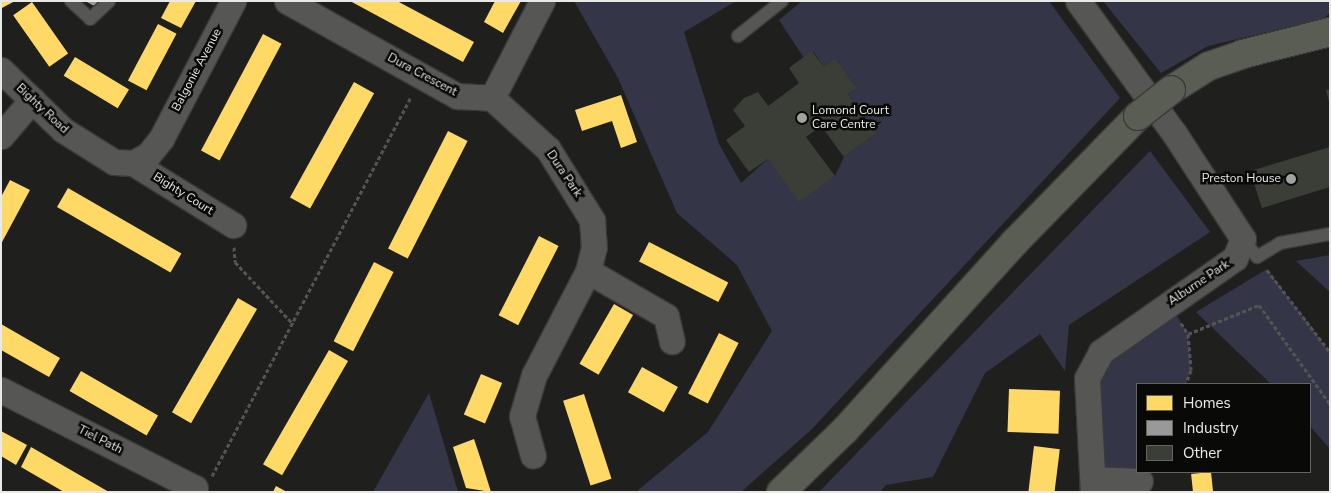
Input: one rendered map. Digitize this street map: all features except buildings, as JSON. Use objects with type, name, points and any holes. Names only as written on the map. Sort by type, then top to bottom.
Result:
[{"type":"main road","points":[[780,492],[845,430],[1138,116],[1171,90],[1209,66],[1243,54],[1322,38]]},
{"type":"street","name":"Balgonie Avenue","points":[[132,163],[148,155],[161,139],[233,1]]},
{"type":"street","name":"Dura Crescent","points":[[287,1],[458,96],[492,98]]},
{"type":"street","points":[[492,98],[542,1]]},
{"type":"street","points":[[1078,1],[1174,133],[1250,248]]},
{"type":"street","name":"Bighty Road","points":[[1,70],[63,130],[100,155],[114,162],[132,163]]},
{"type":"street","name":"Dura Park","points":[[492,98],[548,149],[576,190],[592,220],[594,247],[588,271],[534,375],[522,416],[533,456]]},
{"type":"street","points":[[1,136],[32,100]]},
{"type":"street","name":"Bighty Court","points":[[132,163],[232,225]]},
{"type":"street","name":"Alburne Park","points":[[1093,485],[1087,378],[1100,352],[1250,248]]},
{"type":"street","points":[[588,271],[666,316],[672,341]]},
{"type":"street","name":"Tiel Path","points":[[1,390],[194,490]]},
{"type":"street","points":[[1093,485],[1141,481]]},
{"type":"lane","points":[[71,1],[90,19],[109,1]]},
{"type":"lane","points":[[738,36],[782,1]]},
{"type":"lane","points":[[1250,248],[1330,234]]},
{"type":"path","points":[[194,490],[214,475],[422,76]]},
{"type":"path","points":[[232,225],[235,262],[293,324]]},
{"type":"path","points":[[1250,248],[1330,352]]},
{"type":"path","points":[[1169,303],[1188,334],[1191,370],[1186,383]]},
{"type":"path","points":[[1188,334],[1259,304],[1330,404]]},
{"type":"shaded area","points":[[574,1],[736,1],[684,32],[719,144],[741,183],[768,159],[799,201],[835,176],[844,157],[877,133],[848,94],[857,88],[835,58],[824,67],[813,51],[804,58],[779,20],[802,1],[1049,1],[1120,98],[812,429],[741,492],[636,492],[708,432],[772,331],[737,265],[677,213],[618,78]]},
{"type":"shaded area","points":[[1103,1],[1330,1],[1330,13],[1323,19],[1208,46],[1161,73]]},
{"type":"shaded area","points":[[1150,151],[1210,232],[1069,325],[1065,371],[1040,334],[985,373],[933,477],[886,485],[880,492],[819,492]]},
{"type":"shaded area","points":[[1330,255],[1330,292],[1296,261]]},
{"type":"shaded area","points":[[1267,269],[1330,352],[1330,449],[1311,427],[1311,383],[1270,383],[1196,312]]},
{"type":"shaded area","points":[[1169,303],[1188,334],[1191,370],[1186,383],[1136,383],[1136,472],[1093,479],[1101,352]]},
{"type":"shaded area","points":[[429,393],[458,492],[373,492]]},
{"type":"place","name":"Lomond Court Care Centre","points":[[802,118]]},
{"type":"place","name":"Preston House","points":[[1291,179]]}]
